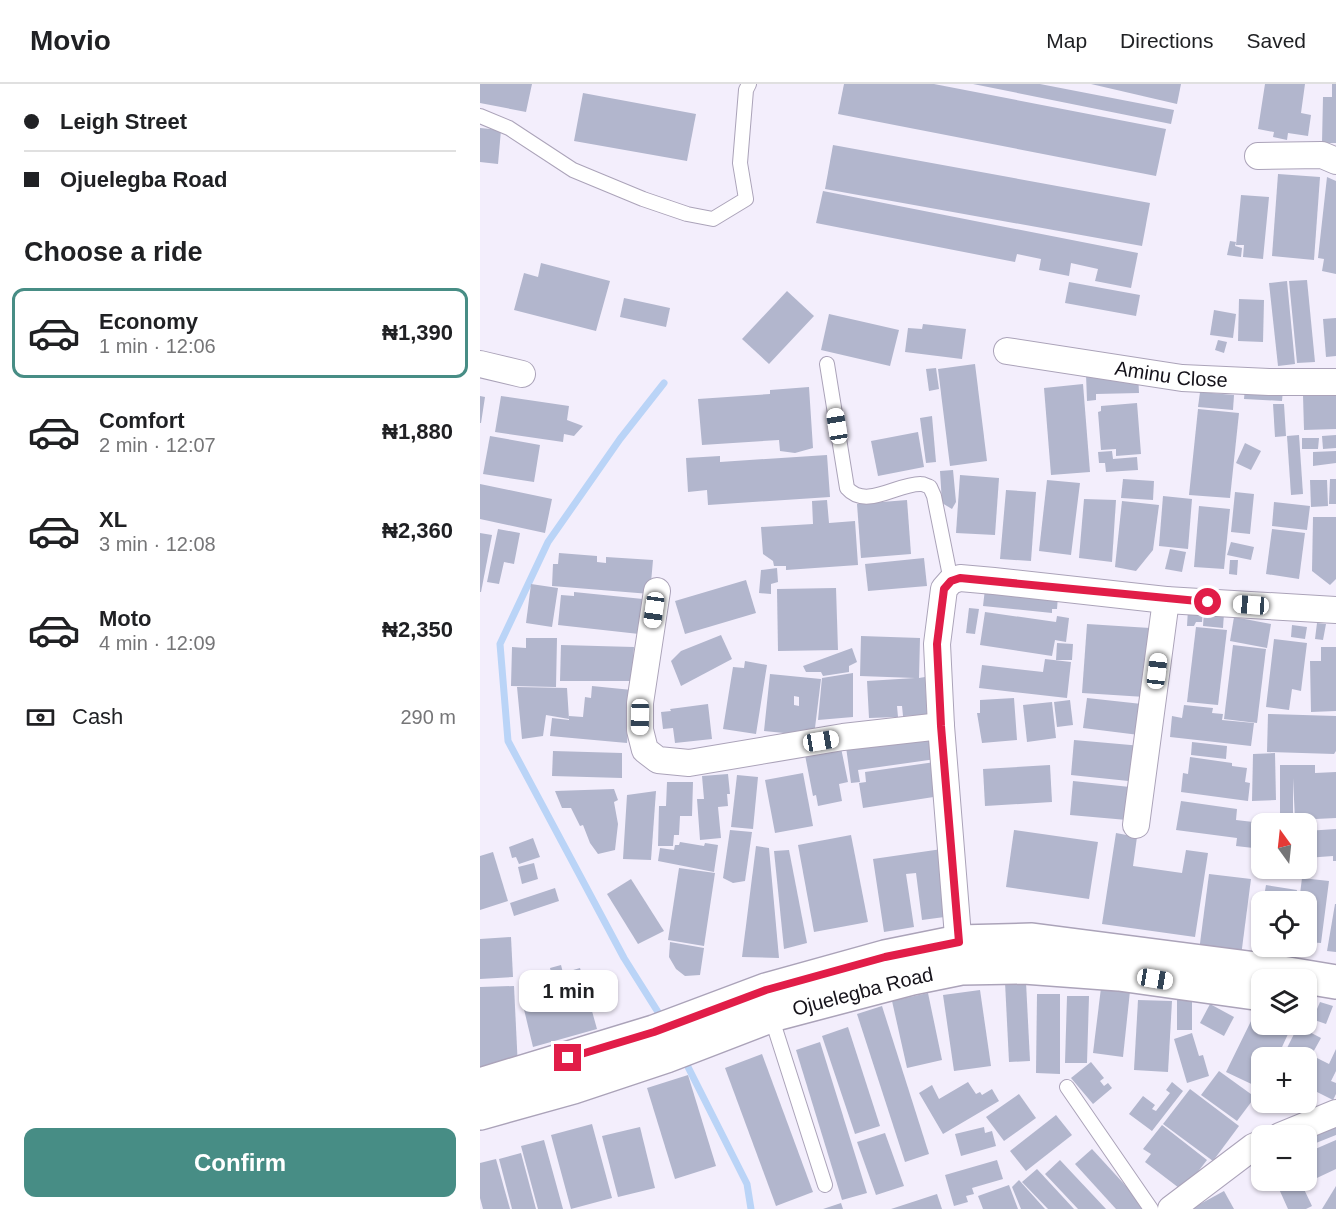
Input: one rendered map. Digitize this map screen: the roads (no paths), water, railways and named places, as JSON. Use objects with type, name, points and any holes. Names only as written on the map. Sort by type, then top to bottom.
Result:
[{"type":"main road","name":"Ojuelegba Road","points":[[695,1031],[766,990],[841,968],[885,957],[960,955],[1032,940],[1270,971],[1336,982]]},
{"type":"main road","name":"Ojuelegba Road","points":[[480,1113],[573,1087],[660,1044],[695,1031],[771,1016],[902,980],[960,955],[1024,967],[1119,974],[1251,992]]},
{"type":"main road","points":[[1317,1001],[1336,1004]]},
{"type":"main road","name":"Ojuelegba Road","points":[[480,1085],[660,1044]]},
{"type":"street","points":[[1258,156],[1322,155],[1336,161]]},
{"type":"street","name":"Aminu Close","points":[[1007,351],[1182,378],[1336,382]]},
{"type":"street","points":[[480,364],[522,374]]},
{"type":"street","points":[[960,955],[941,726],[937,644],[944,589],[951,581],[960,578],[1166,600],[1336,610]]},
{"type":"street","points":[[657,591],[640,703],[640,730],[645,750],[658,760],[689,763],[843,737],[941,726]]},
{"type":"street","points":[[1136,825],[1166,600]]},
{"type":"street","points":[[1307,1125],[1336,1113]]},
{"type":"street","points":[[1171,1209],[1251,1149]]},
{"type":"lane","points":[[480,116],[509,128],[573,170],[643,199],[687,214],[713,219],[746,199],[740,163],[746,90],[749,84]]},
{"type":"lane","points":[[827,364],[847,488],[853,495],[865,498],[921,484],[930,488],[934,496],[951,581]]},
{"type":"lane","points":[[771,1016],[825,1185]]},
{"type":"lane","points":[[1067,1087],[1151,1209]]},
{"type":"waterway","points":[[663,1020],[624,958],[508,741],[500,644],[548,542],[620,439],[664,383]]},
{"type":"waterway","points":[[684,1059],[747,1184],[751,1209]]}]
